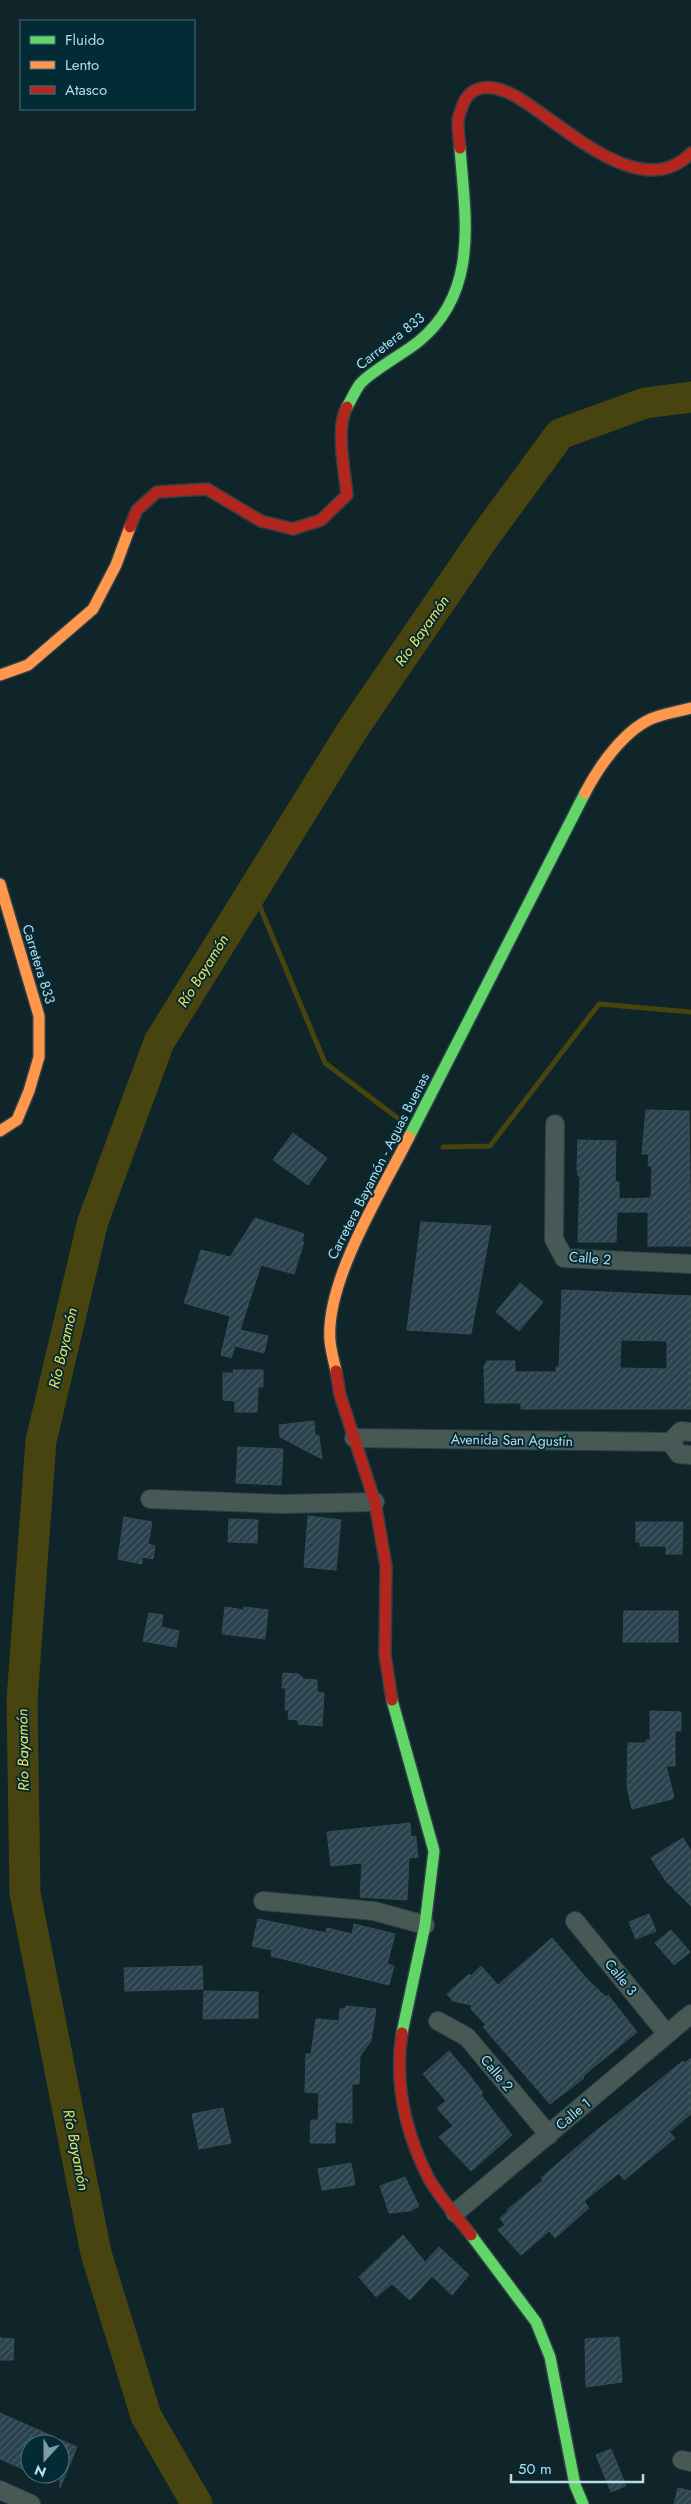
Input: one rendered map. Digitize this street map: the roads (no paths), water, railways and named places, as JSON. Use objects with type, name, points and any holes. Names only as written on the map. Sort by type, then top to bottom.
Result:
[{"type":"street","name":"Carretera 833","points":[[0,675],[28,665],[65,635],[93,608],[116,565],[137,510],[157,492],[206,488],[261,521],[293,529],[321,520],[347,495],[342,441],[343,414],[361,383],[419,340],[444,317],[458,285],[465,251],[466,227],[458,119],[466,96],[479,88],[499,89],[539,110],[588,147],[636,167],[660,170],[682,163],[691,153]]},
{"type":"street","name":"Carretera Bayamón - Aguas Buenas","points":[[583,2504],[576,2485],[563,2431],[550,2357],[536,2322],[430,2180],[417,2155],[407,2127],[400,2090],[401,2036],[425,1925],[434,1851],[388,1688],[385,1655],[386,1566],[375,1502],[340,1394],[330,1340],[334,1305],[345,1263],[598,768],[633,731],[655,717],[691,708]]},
{"type":"street","name":"Carretera 833","points":[[0,884],[39,1016],[39,1057],[29,1091],[17,1120],[0,1131]]},
{"type":"street","name":"Calle 2","points":[[555,1124],[554,1239],[564,1258],[691,1264]]},
{"type":"street","name":"Avenida San Agustín","points":[[354,1438],[670,1442],[680,1431],[691,1432]]},
{"type":"street","points":[[670,1442],[679,1454],[691,1455]]},
{"type":"street","points":[[150,1499],[282,1504],[375,1502]]},
{"type":"street","points":[[263,1901],[374,1911],[425,1925]]},
{"type":"street","name":"Calle 3","points":[[575,1920],[667,2034]]},
{"type":"street","name":"Calle 1","points":[[455,2213],[691,2014]]},
{"type":"street","name":"Calle 2","points":[[438,2021],[467,2037],[549,2135]]},
{"type":"street","points":[[0,2490],[31,2504]]},
{"type":"waterway","name":"Río Bayamón","points":[[197,2504],[146,2416],[96,2253],[25,1893],[22,1700],[41,1441],[93,1221],[159,1042],[353,729],[485,536],[560,434],[645,403],[691,397]]},
{"type":"waterway","points":[[253,890],[325,1063],[403,1122]]},
{"type":"waterway","points":[[443,1147],[490,1146],[599,1004],[691,1012]]}]
